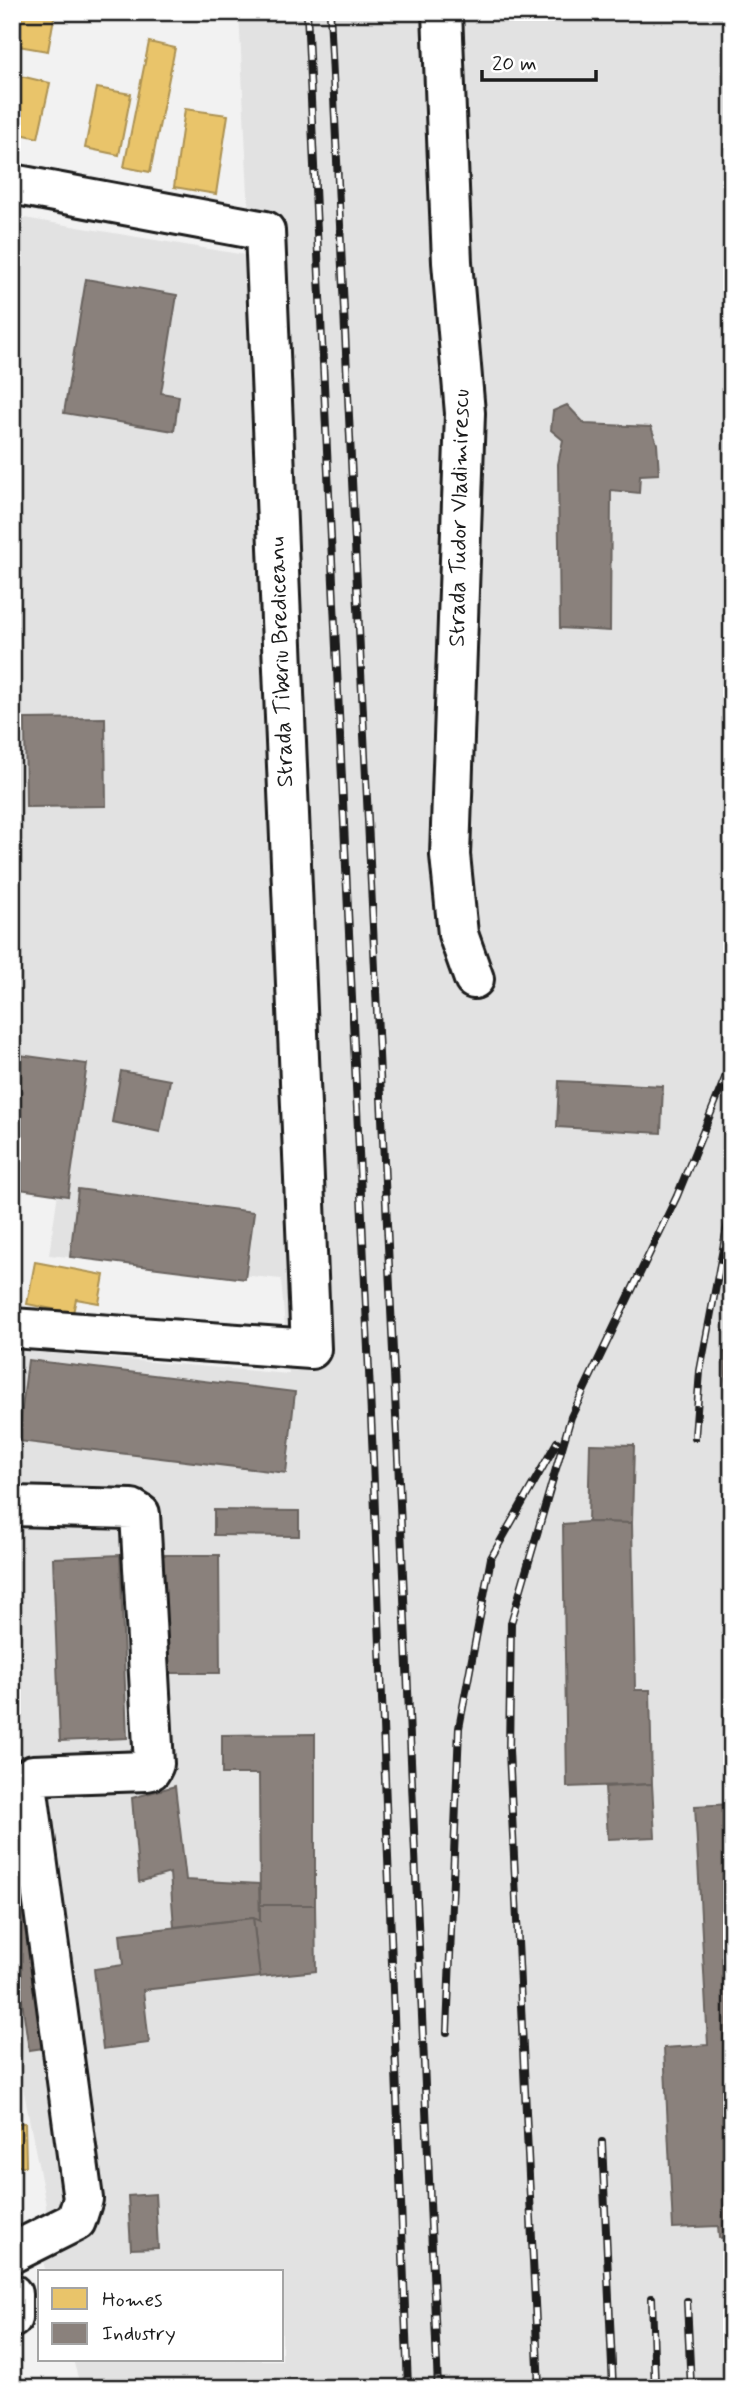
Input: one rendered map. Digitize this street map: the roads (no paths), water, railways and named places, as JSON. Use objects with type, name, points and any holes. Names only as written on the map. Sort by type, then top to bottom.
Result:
[{"type":"street","name":"Strada Tudor Vladimirescu","points":[[442,12],[452,262],[465,413],[450,855],[458,934],[474,979]]},
{"type":"street","name":"Strada Tiberiu Brediceanu","points":[[12,184],[265,231],[311,1349],[12,1328]]},
{"type":"street","points":[[12,1506],[132,1509],[141,1514],[154,1765],[151,1770],[146,1771],[33,1775],[28,1778],[83,2199],[76,2221],[12,2253]]},
{"type":"street","points":[[12,2294],[12,2318]]},
{"type":"railway","points":[[307,12],[373,1459],[408,2388]]},
{"type":"railway","points":[[330,12],[398,1458],[438,2388]]},
{"type":"railway","points":[[539,2388],[509,1750],[511,1623],[571,1417],[677,1196],[732,1061]]},
{"type":"railway","points":[[695,1437],[700,1371],[732,1201]]},
{"type":"railway","points":[[447,2032],[459,1728],[491,1558],[557,1442]]},
{"type":"railway","points":[[602,2142],[613,2388]]},
{"type":"railway","points":[[652,2298],[655,2388]]},
{"type":"railway","points":[[687,2301],[691,2388]]}]
